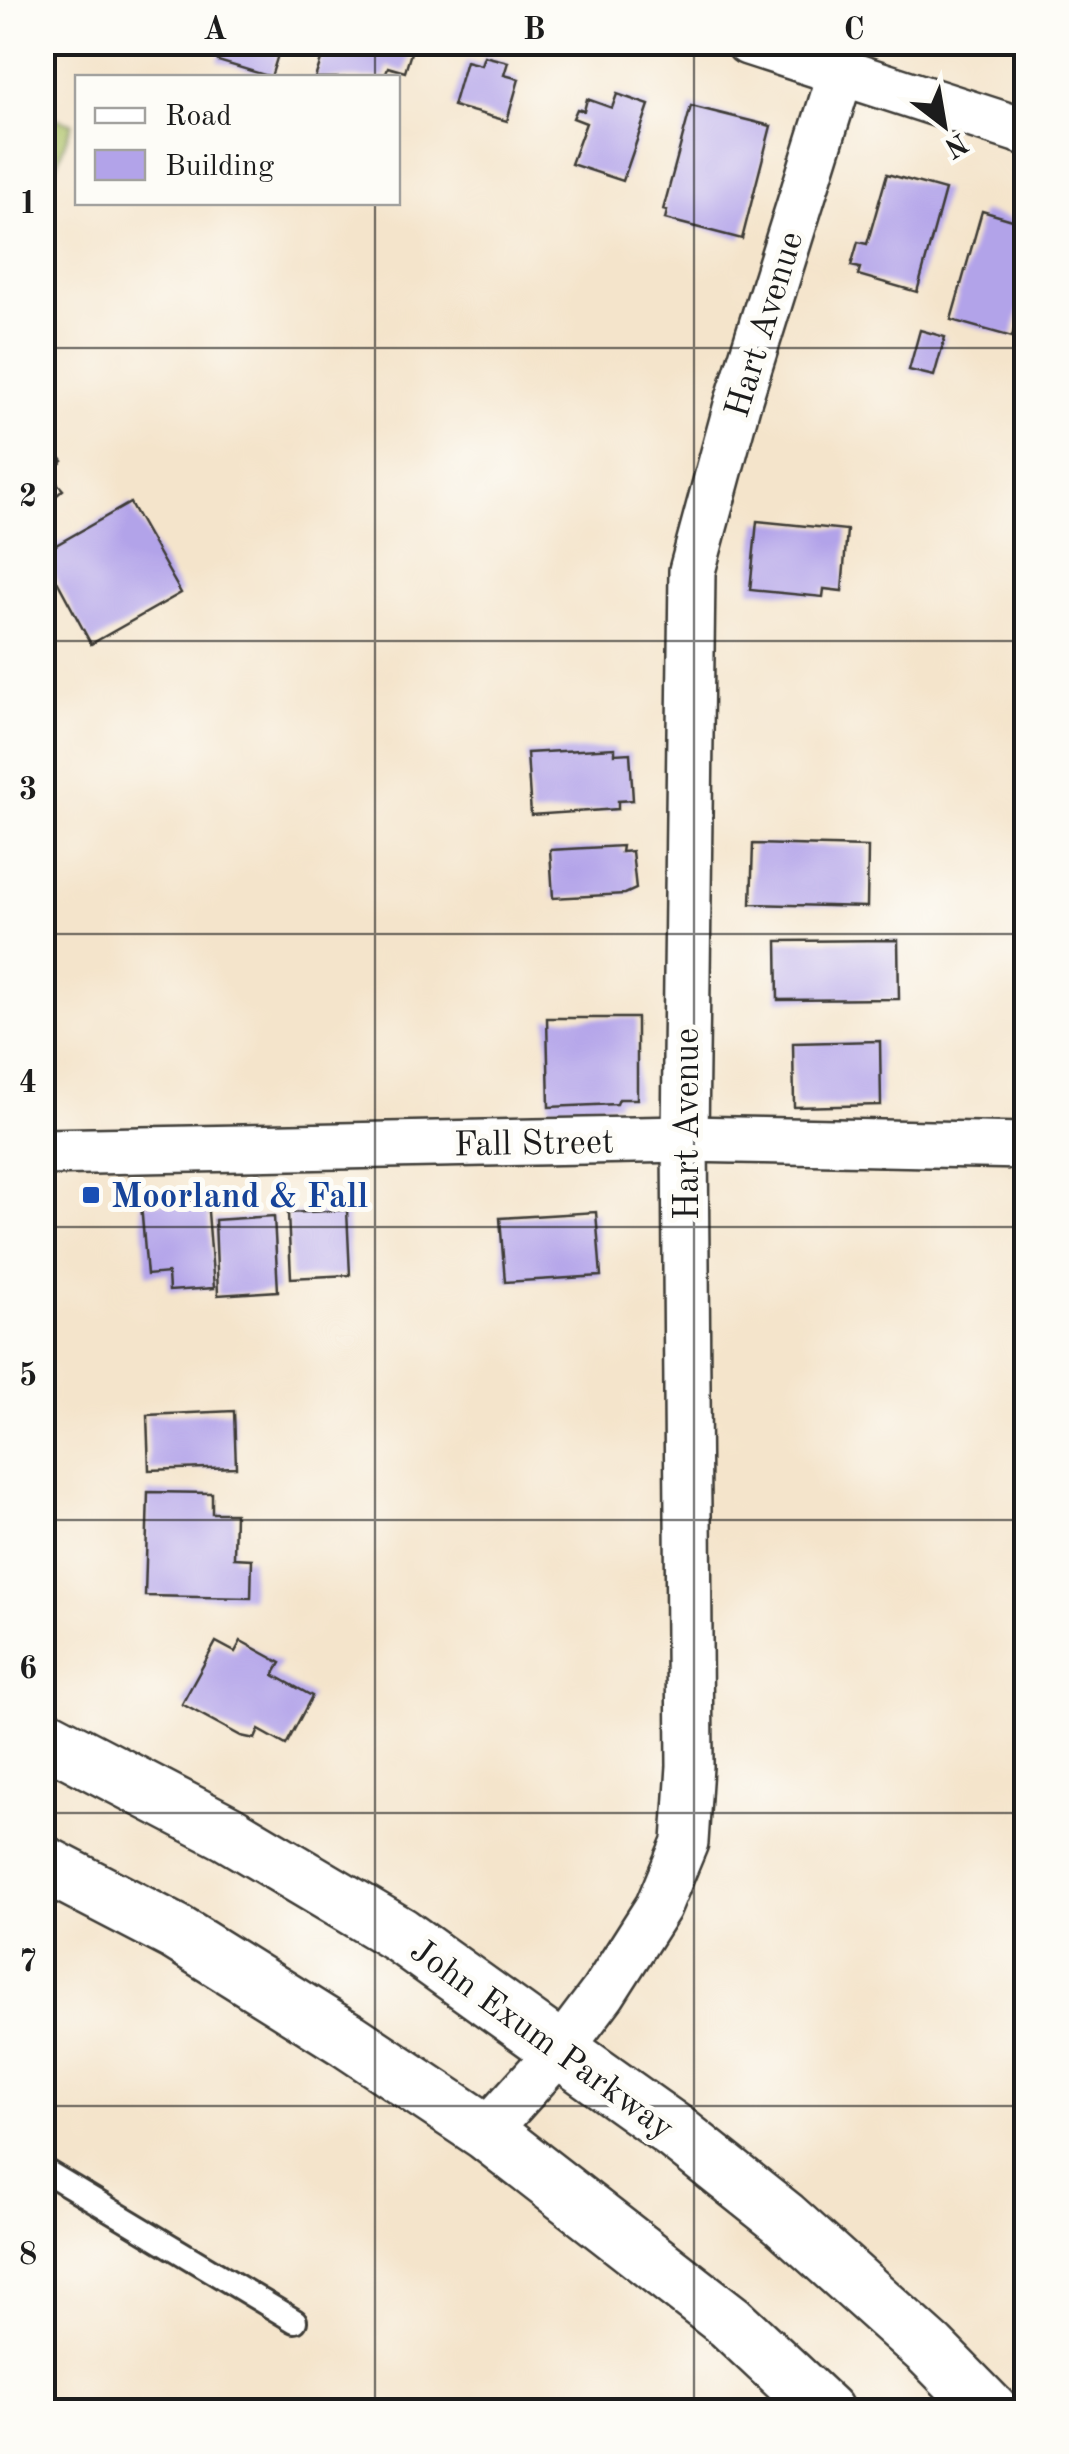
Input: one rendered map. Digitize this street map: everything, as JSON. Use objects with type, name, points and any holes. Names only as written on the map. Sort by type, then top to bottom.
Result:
[{"type":"main road","name":"John Exum Parkway","points":[[42,1736],[228,1833],[400,1935],[675,2132],[783,2218],[930,2350],[991,2412]]},
{"type":"main road","points":[[42,1864],[175,1932],[486,2132],[730,2322],[826,2412]]},
{"type":"street","points":[[748,42],[1026,132]]},
{"type":"street","name":"Hart Avenue","points":[[486,2132],[560,2050],[603,1993],[658,1907],[686,1842],[690,1746],[684,1139],[692,571],[737,405],[841,74]]},
{"type":"street","name":"Fall Street","points":[[42,1152],[684,1139],[1026,1146]]},
{"type":"lane","points":[[42,2169],[295,2321]]},
{"type":"green space","points":[[42,115],[72,123],[43,202]]},
{"type":"building","points":[[223,42],[282,42],[272,75],[218,61]]},
{"type":"building","points":[[327,42],[401,42],[413,46],[405,72],[388,67],[385,75],[316,75]]},
{"type":"building","points":[[484,56],[508,62],[504,75],[519,79],[507,121],[453,106],[466,61],[481,65]]},
{"type":"building","points":[[617,94],[649,105],[623,181],[571,164],[586,123],[573,118],[577,109],[584,111],[587,99],[612,108]]},
{"type":"building","points":[[691,106],[771,126],[742,239],[665,219],[667,211],[663,210]]},
{"type":"building","points":[[887,174],[945,190],[917,292],[858,275],[860,268],[851,266],[858,242],[867,244]]},
{"type":"building","points":[[982,211],[1026,224],[1026,285],[1012,337],[951,320]]},
{"type":"building","points":[[920,330],[945,337],[934,376],[909,370]]},
{"type":"building","points":[[42,436],[63,461],[48,473],[63,490],[42,508]]},
{"type":"building","points":[[130,503],[181,593],[91,644],[42,553]]},
{"type":"building","points":[[757,521],[847,530],[842,591],[824,589],[823,597],[750,590]]},
{"type":"building","points":[[615,748],[615,754],[630,753],[633,800],[618,801],[618,809],[531,815],[527,753]]},
{"type":"building","points":[[753,844],[868,847],[867,907],[751,904]]},
{"type":"building","points":[[622,846],[621,852],[632,851],[636,889],[625,894],[553,898],[550,850]]},
{"type":"building","points":[[898,940],[899,999],[778,1000],[777,941]]},
{"type":"building","points":[[547,1018],[637,1018],[637,1099],[619,1099],[617,1104],[549,1107]]},
{"type":"building","points":[[880,1041],[881,1105],[794,1107],[793,1043]]},
{"type":"building","points":[[207,1199],[214,1288],[169,1291],[168,1273],[147,1275],[141,1204]]},
{"type":"building","points":[[347,1210],[350,1275],[291,1278],[288,1213]]},
{"type":"building","points":[[596,1212],[601,1276],[505,1282],[500,1218]]},
{"type":"building","points":[[274,1216],[278,1291],[218,1295],[215,1220]]},
{"type":"building","points":[[234,1411],[236,1467],[149,1470],[147,1415]]},
{"type":"building","points":[[148,1492],[212,1493],[212,1513],[235,1513],[234,1558],[252,1559],[251,1598],[145,1596]]},
{"type":"building","points":[[241,1641],[281,1663],[274,1675],[312,1696],[286,1745],[259,1730],[255,1739],[241,1736],[182,1704],[216,1642],[235,1652]]},
{"type":"place","name":"Moorland & Fall","points":[[91,1195]]}]
